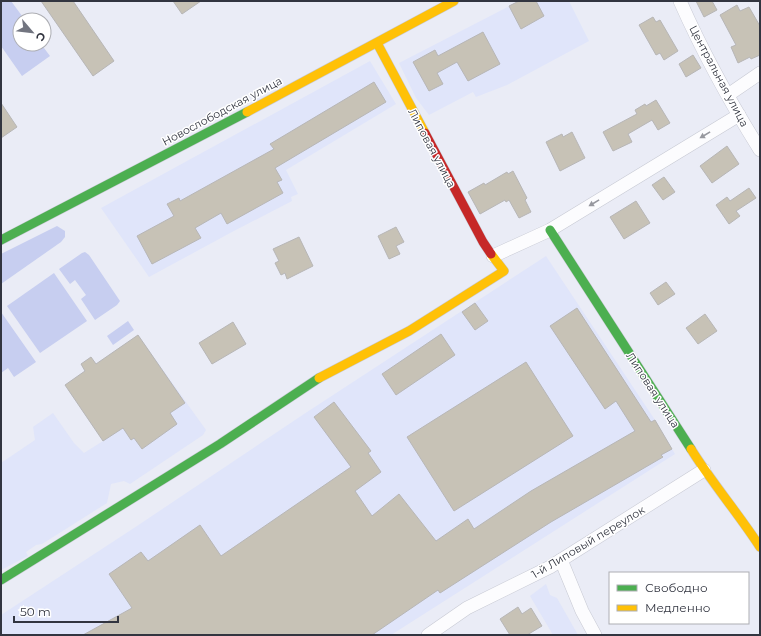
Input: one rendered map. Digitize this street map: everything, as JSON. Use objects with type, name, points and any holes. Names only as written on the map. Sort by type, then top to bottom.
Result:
[{"type":"street","name":"Новослободская улица","points":[[1,240],[377,43],[454,1]]},
{"type":"street","name":"Центральная улица","points":[[680,1],[697,38],[728,96],[760,150]]},
{"type":"street","name":"Липовая улица","points":[[1,580],[220,444],[324,375],[409,331],[504,271],[480,235],[377,43]]},
{"type":"street","points":[[728,96],[760,73]]},
{"type":"street","points":[[493,256],[550,230],[739,115]]},
{"type":"street","name":"Липовая улица","points":[[550,230],[704,470],[742,520],[760,547]]},
{"type":"street","name":"1-й Липовый переулок","points":[[428,635],[467,608],[543,571],[704,470]]},
{"type":"street","points":[[561,560],[582,611],[595,635]]},
{"type":"shaded area","points":[[1,1],[11,1],[19,12],[12,12],[12,52],[47,52],[50,56],[22,76],[1,46]]},
{"type":"shaded area","points":[[519,1],[569,1],[589,41],[507,85],[476,97],[473,92],[429,115],[416,98],[399,63]]},
{"type":"shaded area","points":[[370,61],[396,104],[286,170],[298,194],[291,197],[292,201],[149,277],[101,208]]},
{"type":"shaded area","points":[[57,226],[65,231],[65,237],[61,242],[1,284],[1,254]]},
{"type":"shaded area","points":[[85,252],[89,255],[120,301],[117,305],[95,320],[81,299],[86,295],[75,280],[70,284],[59,269]]},
{"type":"shaded area","points":[[546,256],[655,420],[675,454],[391,635],[1,635],[1,615]]},
{"type":"shaded area","points":[[54,273],[87,321],[40,353],[7,306]]},
{"type":"shaded area","points":[[1,312],[36,362],[14,377],[8,368],[1,373]]},
{"type":"shaded area","points":[[128,321],[134,330],[113,345],[107,336]]},
{"type":"shaded area","points":[[138,335],[206,430],[203,435],[130,484],[124,481],[111,484],[107,503],[42,544],[36,545],[26,552],[28,556],[1,570],[1,463],[35,440],[33,427],[53,413],[74,443],[84,453],[103,441],[65,385],[85,371],[81,364],[91,357],[96,364]]},
{"type":"shaded area","points":[[546,584],[550,595],[557,598],[578,635],[553,635],[530,596]]},
{"type":"building","points":[[41,1],[73,1],[114,61],[93,76],[52,17],[52,12],[49,12]]},
{"type":"building","points":[[173,1],[201,1],[182,14]]},
{"type":"building","points":[[519,1],[536,1],[544,16],[521,29],[509,6]]},
{"type":"building","points":[[696,1],[712,1],[717,10],[704,17]]},
{"type":"building","points":[[737,5],[740,11],[749,7],[760,26],[760,55],[751,59],[750,57],[738,63],[731,47],[736,45],[720,15]]},
{"type":"building","points":[[653,17],[656,22],[660,20],[678,51],[664,60],[660,53],[656,55],[639,25]]},
{"type":"building","points":[[483,32],[500,64],[468,81],[457,62],[437,73],[443,84],[429,91],[413,62],[435,50],[438,56]]},
{"type":"building","points":[[693,55],[701,68],[686,77],[679,64]]},
{"type":"building","points":[[374,82],[386,102],[275,168],[282,180],[277,182],[283,193],[227,224],[221,213],[195,228],[201,238],[152,264],[137,236],[174,216],[167,204],[179,198],[180,201],[274,149],[270,144]]},
{"type":"building","points":[[656,100],[670,123],[658,130],[652,120],[628,134],[632,142],[613,151],[603,132],[637,114],[635,110]]},
{"type":"building","points":[[1,103],[17,127],[1,138]]},
{"type":"building","points":[[572,132],[585,158],[560,171],[546,142],[562,134],[563,137]]},
{"type":"building","points":[[727,146],[739,164],[712,183],[700,166]]},
{"type":"building","points":[[513,171],[527,198],[525,200],[531,212],[519,218],[509,200],[506,202],[505,200],[480,214],[468,192],[484,183],[485,185],[507,172],[508,174]]},
{"type":"building","points":[[664,177],[675,192],[663,200],[652,185]]},
{"type":"building","points":[[749,188],[756,198],[736,211],[740,216],[729,224],[716,205],[727,197],[730,201]]},
{"type":"building","points":[[636,201],[650,223],[624,239],[610,217]]},
{"type":"building","points":[[396,227],[404,242],[396,246],[400,254],[389,259],[378,236]]},
{"type":"building","points":[[299,237],[313,266],[287,279],[285,273],[281,275],[275,263],[279,261],[273,249]]},
{"type":"building","points":[[666,282],[675,294],[658,305],[650,293]]},
{"type":"building","points":[[475,303],[488,321],[475,330],[462,312]]},
{"type":"building","points":[[577,308],[651,422],[655,420],[672,449],[661,455],[663,457],[551,522],[440,593],[438,590],[372,635],[83,635],[132,608],[109,574],[141,552],[148,561],[200,525],[221,556],[351,467],[314,417],[334,402],[371,451],[368,453],[381,472],[355,491],[372,516],[399,494],[436,541],[468,519],[474,529],[531,491],[635,431],[616,401],[605,409],[550,326]]},
{"type":"building","points":[[705,314],[717,331],[698,344],[686,328]]},
{"type":"building","points":[[233,322],[246,344],[212,364],[199,343]]},
{"type":"building","points":[[441,334],[455,355],[396,395],[382,374]]},
{"type":"building","points":[[138,335],[185,403],[170,413],[177,424],[142,449],[134,438],[131,440],[123,428],[103,441],[65,385],[85,371],[81,364],[91,357],[96,364]]},
{"type":"building","points":[[526,362],[573,436],[454,511],[407,437]]},
{"type":"building","points":[[518,607],[522,614],[531,608],[542,626],[527,635],[510,635],[500,619]]},
{"type":"traffic: fast","points":[[1,240],[247,112]]},
{"type":"traffic: fast","points":[[550,230],[691,449]]},
{"type":"traffic: fast","points":[[1,580],[220,444],[319,378]]},
{"type":"traffic: slow","points":[[247,112],[454,1]]},
{"type":"traffic: slow","points":[[377,43],[425,133]]},
{"type":"traffic: slow","points":[[319,378],[409,331],[504,271],[491,254]]},
{"type":"traffic: slow","points":[[691,449],[760,547]]},
{"type":"traffic: jam","points":[[425,133],[483,242],[491,254]]}]
